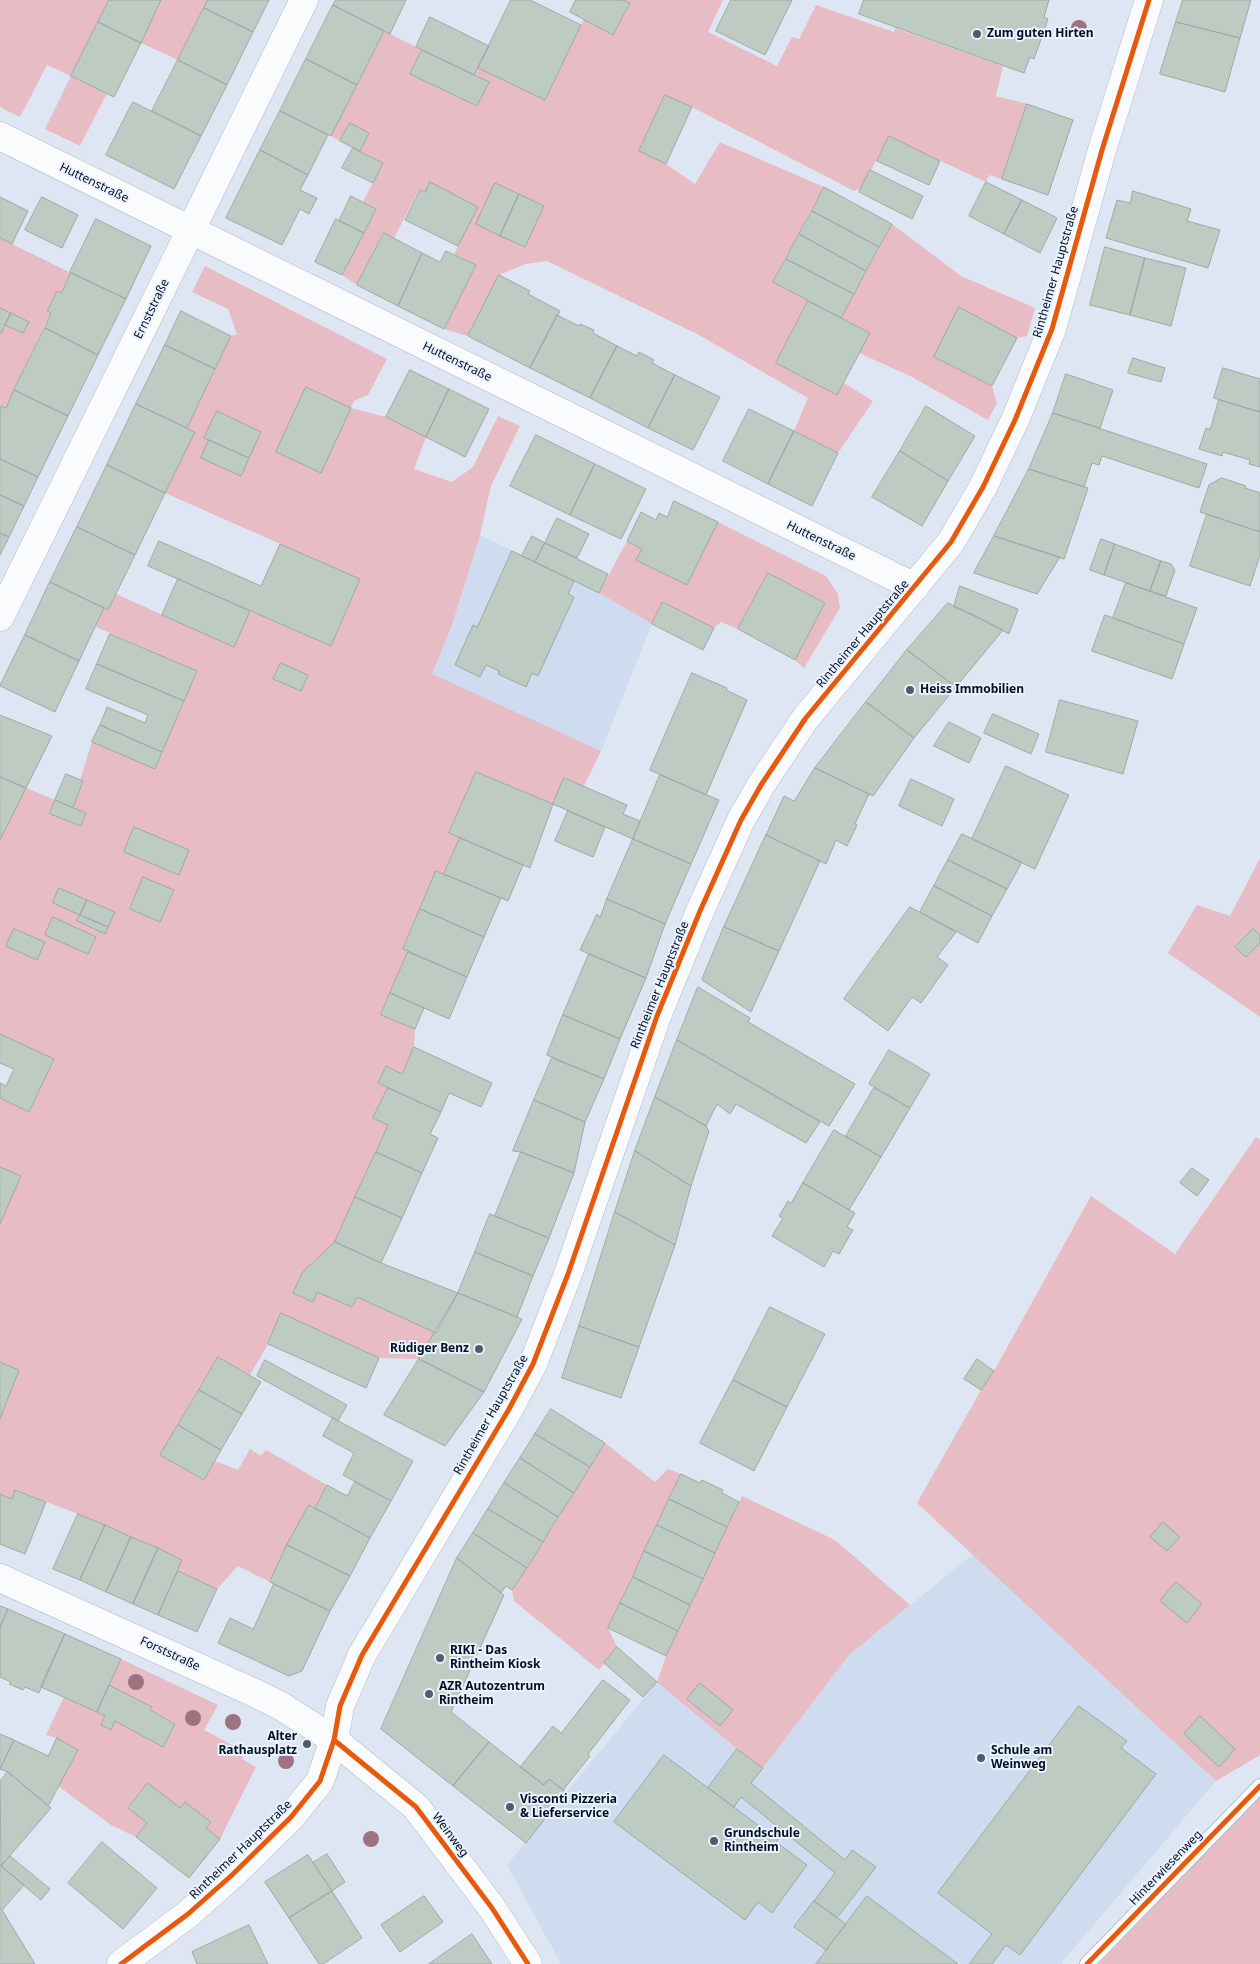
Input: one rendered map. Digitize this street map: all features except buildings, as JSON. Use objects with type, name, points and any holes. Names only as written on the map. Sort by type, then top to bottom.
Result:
[{"type":"street","name":"Ernststraße","points":[[0,617],[304,0]]},
{"type":"street","name":"Rintheimer Hauptstraße","points":[[120,1964],[188,1914],[232,1875],[291,1817],[320,1781],[334,1740],[340,1706],[362,1656],[460,1488],[513,1402],[533,1364],[568,1274],[656,1016],[741,820],[761,785],[805,719],[952,542],[983,487],[1015,420],[1052,329],[1102,150],[1150,0]]},
{"type":"street","name":"Huttenstraße","points":[[0,136],[915,588]]},
{"type":"street","name":"Forststraße","points":[[0,1578],[257,1694],[281,1706],[334,1740]]},
{"type":"street","name":"Weinweg","points":[[334,1740],[416,1807],[492,1908],[528,1964]]},
{"type":"lane","name":"Hinterwiesenweg","points":[[1087,1964],[1260,1786]]},
{"type":"shaded area","points":[[0,0],[109,0],[72,76],[107,93],[80,146],[45,129],[71,76],[47,65],[20,117],[0,107]]},
{"type":"shaded area","points":[[161,0],[208,0],[178,60],[141,43]]},
{"type":"shaded area","points":[[623,0],[723,0],[708,32],[777,66],[792,37],[799,39],[816,5],[894,32],[895,28],[1003,66],[996,96],[1027,104],[1002,179],[989,175],[986,182],[889,137],[861,188],[854,191],[692,107],[665,95],[639,151],[666,164],[695,184],[720,142],[824,187],[773,282],[808,301],[776,363],[837,395],[844,383],[873,401],[838,453],[794,431],[808,398],[697,334],[547,261],[525,264],[499,275],[468,336],[444,329],[475,265],[454,254],[478,207],[430,183],[425,192],[419,190],[394,238],[383,234],[357,285],[342,275],[376,209],[363,202],[383,163],[360,151],[369,133],[350,123],[340,141],[331,136],[384,31],[422,50],[410,74],[476,106],[488,82],[474,75],[478,68],[545,100],[584,19],[613,35],[630,4]]},
{"type":"shaded area","points":[[892,224],[961,276],[1035,308],[1027,336],[1017,338],[959,307],[934,357],[992,386],[997,403],[988,420],[910,376],[859,353],[870,333],[841,318]]},
{"type":"shaded area","points":[[0,238],[71,273],[61,293],[57,292],[47,311],[51,313],[6,408],[1,406],[0,408]]},
{"type":"shaded area","points":[[205,266],[387,359],[368,395],[354,401],[351,408],[386,417],[426,437],[414,469],[452,482],[473,467],[498,416],[520,426],[491,486],[479,539],[452,625],[432,674],[601,751],[584,786],[564,779],[553,804],[476,772],[449,833],[460,838],[444,874],[436,872],[403,949],[408,952],[381,1014],[415,1029],[414,1047],[402,1074],[386,1066],[378,1083],[388,1088],[374,1118],[388,1125],[335,1242],[302,1273],[293,1293],[313,1302],[317,1292],[352,1307],[357,1297],[436,1333],[419,1359],[379,1358],[281,1314],[268,1344],[250,1375],[218,1357],[161,1455],[204,1480],[215,1461],[238,1470],[250,1449],[261,1456],[266,1450],[327,1485],[315,1508],[309,1505],[270,1582],[238,1566],[217,1589],[178,1571],[182,1560],[78,1514],[16,1490],[12,1499],[0,1494],[0,1419],[19,1370],[0,1362],[0,1098],[30,1111],[54,1059],[0,1034],[0,840],[26,788],[55,800],[50,814],[81,826],[86,813],[73,808],[83,782],[80,780],[92,742],[155,768],[197,671],[96,627],[104,608],[108,610],[116,594],[234,647],[250,611],[331,646],[360,579],[165,493],[194,432],[187,428],[231,336],[237,334],[228,309],[192,292]]},
{"type":"shaded area","points":[[718,522],[826,576],[838,594],[840,608],[804,668],[795,660],[825,603],[768,573],[738,629],[721,622],[714,628],[663,602],[652,624],[599,593],[627,541],[642,549],[636,560],[684,583]]},
{"type":"shaded area","points":[[480,535],[599,593],[652,624],[601,751],[431,675],[452,625]]},
{"type":"shaded area","points":[[1260,858],[1260,1017],[1168,953],[1197,905],[1230,916]]},
{"type":"shaded area","points":[[1256,1137],[1260,1140],[1260,1755],[1216,1781],[917,1503],[981,1390],[994,1371],[1091,1196],[1175,1254]]},
{"type":"shaded area","points":[[605,1443],[655,1482],[668,1469],[681,1474],[608,1628],[617,1647],[599,1670],[514,1601],[512,1590]]},
{"type":"shaded area","points":[[742,1496],[835,1540],[910,1605],[849,1655],[763,1768],[737,1749],[657,1682],[666,1656]]},
{"type":"shaded area","name":"Schule am Weinweg","points":[[973,1554],[1216,1781],[1061,1964],[561,1964],[507,1865],[657,1682],[737,1749],[763,1768],[849,1655]]},
{"type":"shaded area","points":[[121,1659],[218,1705],[204,1730],[245,1752],[242,1759],[256,1767],[220,1839],[148,1783],[128,1808],[147,1823],[136,1837],[111,1825],[58,1786],[78,1750],[57,1738],[46,1735],[64,1697],[105,1716],[101,1725],[111,1730],[115,1721],[163,1746],[175,1723],[150,1710],[151,1707],[109,1685]]},
{"type":"shaded area","points":[[1260,1795],[1260,1964],[1099,1964]]},
{"type":"cycle path","points":[[121,1964],[188,1914],[232,1875],[291,1817],[320,1781],[334,1740],[340,1706],[362,1655],[509,1409],[533,1364],[568,1274],[657,1016],[700,911],[741,820],[761,785],[805,719],[951,542],[983,487],[1015,420],[1052,329],[1102,150],[1149,0]]},
{"type":"cycle path","points":[[334,1740],[416,1807],[492,1908],[528,1964]]},
{"type":"cycle path","points":[[1087,1964],[1260,1786]]},
{"type":"place","name":"Zum guten Hirten","points":[[977,34]]},
{"type":"place","name":"Heiss Immobilien","points":[[910,690]]},
{"type":"place","name":"Rüdiger Benz","points":[[479,1349]]},
{"type":"place","name":"RIKI - Das Rintheim Kiosk","points":[[440,1658]]},
{"type":"place","name":"AZR Autozentrum Rintheim","points":[[429,1694]]},
{"type":"place","name":"Alter Rathausplatz","points":[[307,1744]]},
{"type":"place","name":"Schule am Weinweg","points":[[981,1758]]},
{"type":"place","name":"Visconti Pizzeria & Lieferservice","points":[[510,1807]]},
{"type":"place","name":"Grundschule Rintheim","points":[[714,1841]]}]
